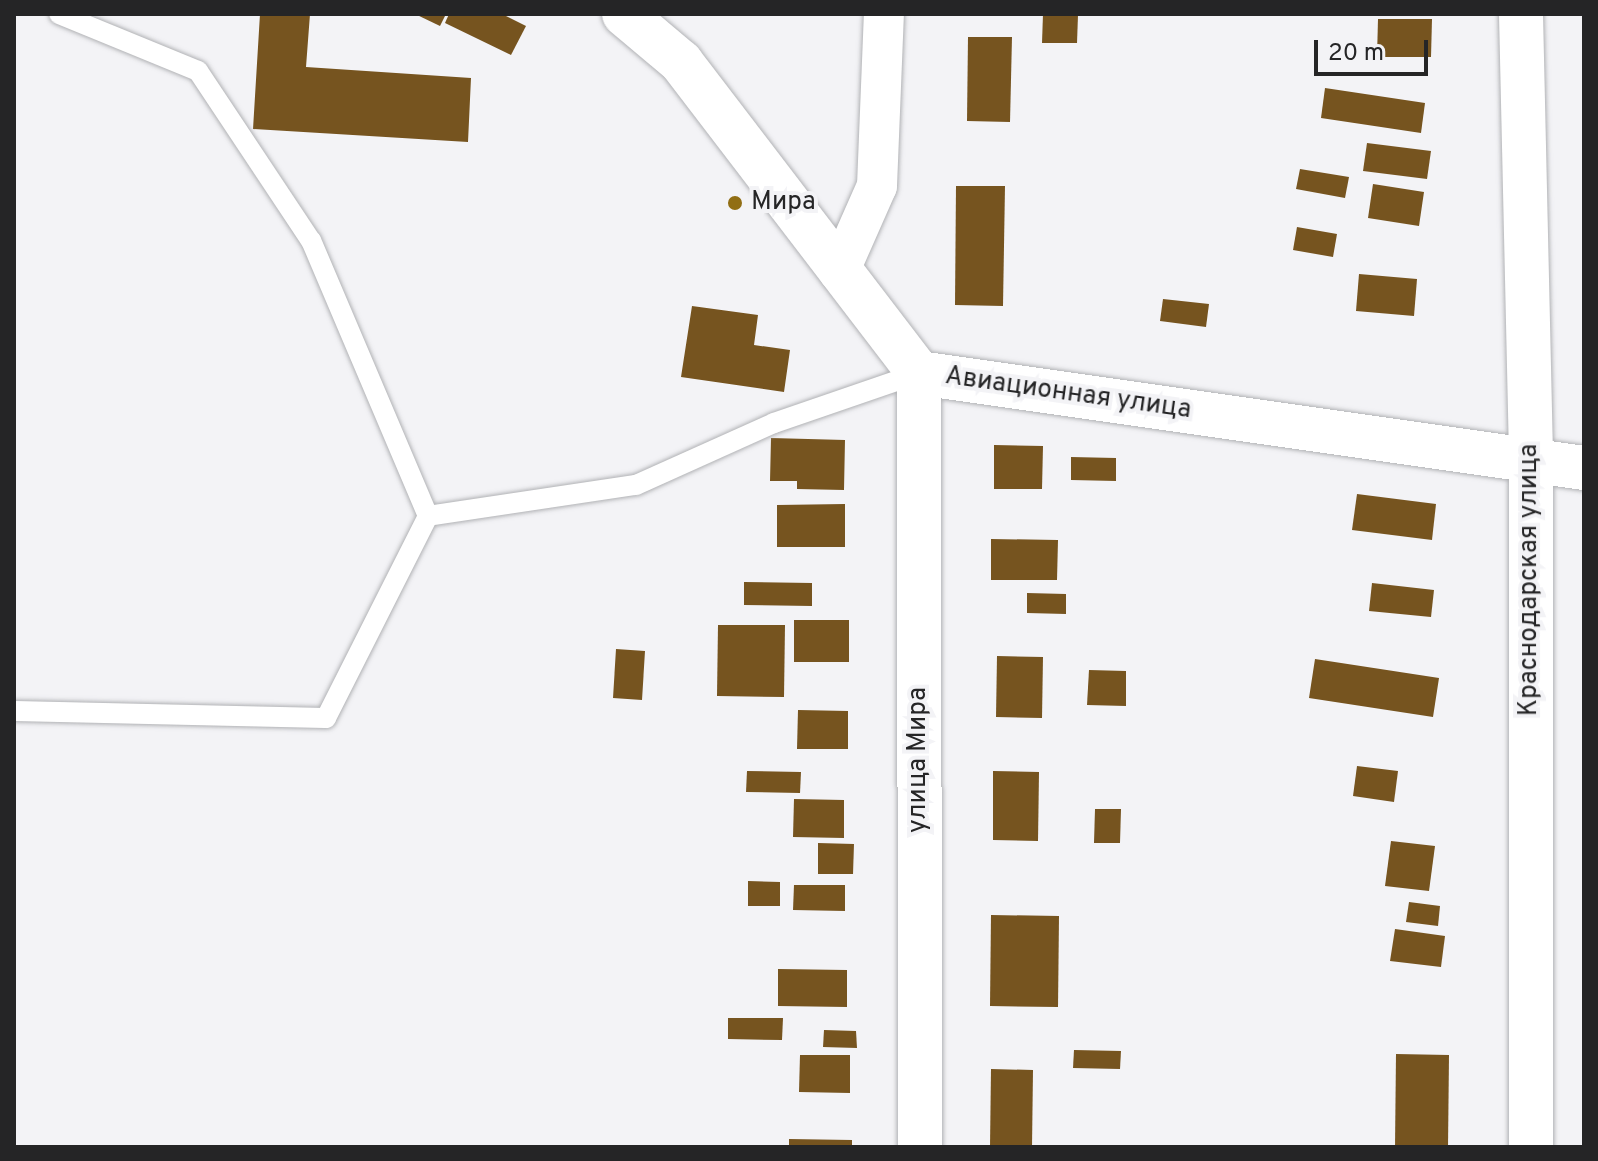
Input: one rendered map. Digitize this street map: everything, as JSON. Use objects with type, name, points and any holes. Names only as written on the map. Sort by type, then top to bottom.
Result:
[{"type":"main road","name":"Авиационная улица","points":[[624,14],[681,62],[919,373],[1584,468]]},
{"type":"main road","name":"Краснодарская улица","points":[[1521,14],[1531,460],[1531,1147]]},
{"type":"main road","name":"улица Мира","points":[[919,373],[920,1147]]},
{"type":"street","points":[[839,272],[877,186],[884,14]]},
{"type":"lane","points":[[14,711],[326,718],[428,516],[311,241],[198,71],[59,14]]},
{"type":"lane","points":[[428,516],[636,485],[774,423],[919,373]]},
{"type":"building","points":[[260,14],[310,14],[306,67],[471,78],[468,142],[253,129]]},
{"type":"building","points":[[415,14],[446,14],[440,26]]},
{"type":"building","points":[[449,14],[502,14],[526,26],[511,55],[445,23]]},
{"type":"building","points":[[1043,14],[1078,15],[1077,43],[1042,43]]},
{"type":"building","points":[[1378,19],[1432,19],[1431,57],[1377,57]]},
{"type":"building","points":[[968,37],[1012,37],[1010,122],[967,121]]},
{"type":"building","points":[[1325,88],[1425,103],[1421,133],[1321,118]]},
{"type":"building","points":[[1367,143],[1431,151],[1427,179],[1363,171]]},
{"type":"building","points":[[1300,169],[1349,177],[1345,198],[1296,189]]},
{"type":"building","points":[[1373,184],[1424,192],[1419,226],[1368,218]]},
{"type":"building","points":[[956,186],[1005,186],[1003,306],[955,305]]},
{"type":"building","points":[[1297,227],[1337,234],[1333,257],[1293,250]]},
{"type":"building","points":[[1359,274],[1417,279],[1414,316],[1356,311]]},
{"type":"building","points":[[1163,299],[1209,304],[1206,327],[1160,321]]},
{"type":"building","points":[[692,306],[758,315],[754,345],[790,350],[784,392],[681,377]]},
{"type":"building","points":[[771,438],[845,440],[844,490],[797,489],[797,481],[770,481]]},
{"type":"building","points":[[994,445],[1043,446],[1042,489],[994,489]]},
{"type":"building","points":[[1071,457],[1116,458],[1116,481],[1071,480]]},
{"type":"building","points":[[1357,494],[1436,504],[1432,540],[1352,530]]},
{"type":"building","points":[[845,504],[845,547],[777,547],[777,505]]},
{"type":"building","points":[[991,539],[1058,540],[1057,580],[991,580]]},
{"type":"building","points":[[744,582],[812,583],[812,606],[744,605]]},
{"type":"building","points":[[1372,583],[1434,590],[1431,617],[1369,611]]},
{"type":"building","points":[[1027,593],[1066,594],[1066,614],[1027,613]]},
{"type":"building","points":[[794,620],[849,620],[849,662],[794,662]]},
{"type":"building","points":[[718,625],[785,625],[784,697],[717,696]]},
{"type":"building","points":[[616,649],[645,651],[642,700],[613,698]]},
{"type":"building","points":[[997,656],[1043,657],[1042,718],[996,717]]},
{"type":"building","points":[[1315,659],[1439,678],[1433,717],[1309,698]]},
{"type":"building","points":[[1089,670],[1126,671],[1126,706],[1087,705]]},
{"type":"building","points":[[798,710],[848,711],[848,749],[797,749]]},
{"type":"building","points":[[1357,766],[1398,771],[1394,802],[1353,796]]},
{"type":"building","points":[[747,771],[801,772],[800,793],[746,792]]},
{"type":"building","points":[[993,771],[1039,772],[1038,841],[993,840]]},
{"type":"building","points":[[794,799],[844,800],[844,838],[793,837]]},
{"type":"building","points":[[1095,809],[1121,809],[1120,843],[1094,843]]},
{"type":"building","points":[[1391,841],[1435,846],[1429,891],[1385,886]]},
{"type":"building","points":[[818,843],[854,844],[853,874],[818,874]]},
{"type":"building","points":[[748,881],[780,882],[780,906],[748,906]]},
{"type":"building","points":[[794,885],[845,885],[845,911],[793,910]]},
{"type":"building","points":[[1409,902],[1440,906],[1438,926],[1406,922]]},
{"type":"building","points":[[991,915],[1059,916],[1058,1007],[990,1006]]},
{"type":"building","points":[[1395,929],[1445,936],[1441,967],[1390,961]]},
{"type":"building","points":[[778,969],[847,970],[847,1007],[778,1006]]},
{"type":"building","points":[[728,1018],[783,1018],[782,1040],[728,1039]]},
{"type":"building","points":[[824,1030],[856,1031],[857,1048],[823,1047]]},
{"type":"building","points":[[1074,1050],[1121,1051],[1120,1069],[1073,1068]]},
{"type":"building","points":[[1396,1054],[1449,1055],[1448,1147],[1395,1147]]},
{"type":"building","points":[[800,1055],[850,1055],[850,1093],[799,1092]]},
{"type":"building","points":[[991,1069],[1033,1070],[1032,1147],[990,1147]]},
{"type":"building","points":[[789,1139],[852,1140],[852,1147],[789,1147]]},
{"type":"place","name":"Мира","points":[[735,203]]}]
